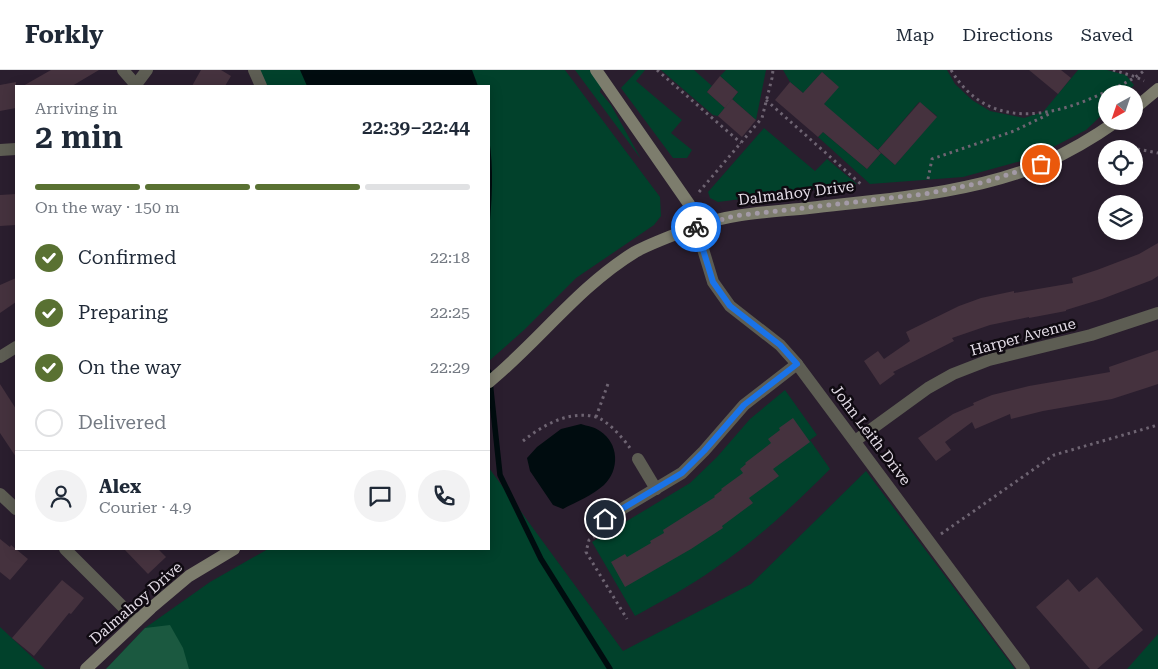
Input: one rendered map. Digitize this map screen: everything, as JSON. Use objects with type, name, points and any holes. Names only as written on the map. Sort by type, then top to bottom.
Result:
[{"type":"street","points":[[123,70],[134,85]]},
{"type":"street","points":[[136,85],[147,70]]},
{"type":"street","points":[[254,70],[261,85]]},
{"type":"street","points":[[599,71],[689,204],[696,226]]},
{"type":"street","points":[[1143,102],[1158,89]]},
{"type":"street","name":"Dalmahoy Drive","points":[[490,381],[512,363],[592,284],[636,252],[696,226],[734,216],[924,194],[985,182],[1041,164],[1091,140],[1105,130]]},
{"type":"street","points":[[0,150],[15,149]]},
{"type":"street","name":"John Leith Drive","points":[[696,226],[713,282],[730,306],[780,345],[797,364],[1024,669]]},
{"type":"street","name":"Harper Avenue","points":[[855,441],[928,388],[953,374],[989,360],[1090,336],[1158,313]]},
{"type":"street","points":[[0,357],[15,348]]},
{"type":"street","points":[[604,525],[682,473],[744,405],[797,364]]},
{"type":"street","points":[[638,459],[656,489]]},
{"type":"street","points":[[0,494],[15,507]]},
{"type":"street","points":[[70,550],[137,621]]},
{"type":"street","name":"Dalmahoy Drive","points":[[86,669],[189,576],[232,550]]},
{"type":"path","points":[[657,70],[721,129],[741,143]]},
{"type":"path","points":[[689,204],[762,118],[773,70]]},
{"type":"path","points":[[951,70],[958,82],[974,97],[992,108],[1023,115],[1052,112],[1084,103],[1136,77],[1145,70]]},
{"type":"path","points":[[1113,70],[1136,77],[1158,89]]},
{"type":"path","points":[[766,100],[878,200]]},
{"type":"path","points":[[924,194],[932,159],[1014,131],[1052,112]]},
{"type":"path","points":[[1091,140],[1158,153]]},
{"type":"path","points":[[596,417],[609,381]]},
{"type":"path","points":[[524,441],[538,429],[555,420],[576,416],[596,417],[616,432],[638,459]]},
{"type":"path","points":[[930,541],[1054,455],[1158,425]]},
{"type":"path","points":[[604,525],[589,540],[586,552],[627,619]]},
{"type":"green space","points":[[259,70],[565,70],[660,197],[661,216],[654,225],[576,278],[524,330],[490,360],[490,85],[266,85]]},
{"type":"green space","points":[[575,70],[593,70],[602,83],[600,92],[611,105],[641,159]]},
{"type":"green space","points":[[638,70],[645,70],[636,81],[682,120],[671,133],[692,150],[687,158],[673,158],[621,88]]},
{"type":"green space","points":[[661,70],[694,70],[712,86],[707,92],[725,108],[718,116],[713,115]]},
{"type":"green space","points":[[726,70],[766,70],[756,120],[732,99],[738,92],[720,76]]},
{"type":"green space","points":[[783,70],[947,70],[955,84],[972,100],[990,111],[1024,118],[1043,112],[1078,70],[1107,70],[1126,75],[1134,85],[1098,85],[1098,119],[1086,130],[1032,158],[963,177],[870,184],[818,137],[823,132],[867,169],[881,153],[895,165],[937,116],[919,102],[878,150],[823,105],[838,87],[822,72],[806,90],[807,96],[790,82]]},
{"type":"green space","points":[[764,128],[815,171],[827,159],[857,184],[718,202],[710,198],[708,192]]},
{"type":"green space","points":[[785,390],[817,435],[810,440],[830,469],[775,522],[730,558],[705,576],[635,616],[592,542],[690,483],[717,457],[750,419]]},
{"type":"green space","points":[[490,469],[623,651],[751,584],[866,471],[1015,669],[106,669],[145,628],[210,582],[266,550],[490,550]]},
{"type":"green space","points":[[170,625],[183,648],[189,669],[106,669],[145,628]]},
{"type":"green space","points":[[0,627],[45,669],[0,669]]},
{"type":"green space","points":[[1158,634],[1158,669],[1127,669]]},
{"type":"shaded area","points":[[300,70],[472,70],[478,85],[307,85]]},
{"type":"shaded area","points":[[490,146],[492,161],[490,220]]},
{"type":"shaded area","points":[[581,424],[596,428],[606,436],[614,449],[615,464],[609,479],[600,489],[563,509],[553,505],[530,471],[527,458],[537,447],[561,429]]},
{"type":"building","points":[[51,70],[99,70],[74,85],[25,85]]},
{"type":"building","points":[[201,70],[221,70],[231,76],[226,85],[193,85]]},
{"type":"building","points":[[1029,70],[1061,70],[1071,78],[1058,94]]},
{"type":"building","points":[[822,72],[839,87],[824,104],[881,153],[867,169],[823,132],[818,137],[775,100],[790,82],[803,93]]},
{"type":"building","points":[[720,76],[738,92],[725,108],[707,92]]},
{"type":"building","points":[[16,82],[15,108],[0,111],[0,85]]},
{"type":"building","points":[[732,99],[756,120],[742,137],[718,116]]},
{"type":"building","points":[[920,102],[937,117],[895,165],[878,150]]},
{"type":"building","points":[[15,194],[15,225],[0,226],[0,195]]},
{"type":"building","points":[[1158,243],[1158,276],[1152,280],[1066,311],[990,325],[952,338],[954,341],[893,372],[895,374],[880,385],[864,361],[878,351],[884,359],[910,341],[906,332],[959,306],[981,298],[1014,291],[1014,293],[1073,283],[1072,278],[1139,254]]},
{"type":"building","points":[[15,278],[15,303],[0,313],[0,285]]},
{"type":"building","points":[[1158,350],[1158,384],[1112,399],[1043,411],[1011,419],[1010,414],[975,429],[972,422],[945,442],[951,450],[936,461],[918,438],[953,414],[992,395],[1029,386],[1110,372],[1109,367]]},
{"type":"building","points":[[0,384],[15,407],[15,456],[0,433]]},
{"type":"building","points":[[793,418],[810,442],[773,469],[779,476],[749,498],[753,503],[722,526],[723,528],[691,549],[625,587],[611,562],[625,554],[627,557],[651,543],[650,541],[664,533],[663,530],[715,497],[721,489],[743,473],[740,469],[745,463],[771,443],[768,439]]},
{"type":"building","points":[[0,539],[10,547],[11,545],[28,559],[10,580],[0,572]]},
{"type":"building","points":[[125,550],[159,550],[166,557],[148,574]]},
{"type":"building","points":[[1097,577],[1143,630],[1097,669],[1090,669],[1036,607],[1068,579],[1079,592]]},
{"type":"building","points":[[62,580],[84,598],[71,614],[69,613],[34,656],[12,638]]},
{"type":"waterway","points":[[490,381],[500,475],[541,559],[610,669]]},
{"type":"way so far","points":[[696,227],[734,216],[924,194],[985,182],[1041,164]]},
{"type":"route","points":[[605,519],[682,473],[744,405],[797,364],[780,345],[730,306],[713,282],[696,227]]}]
